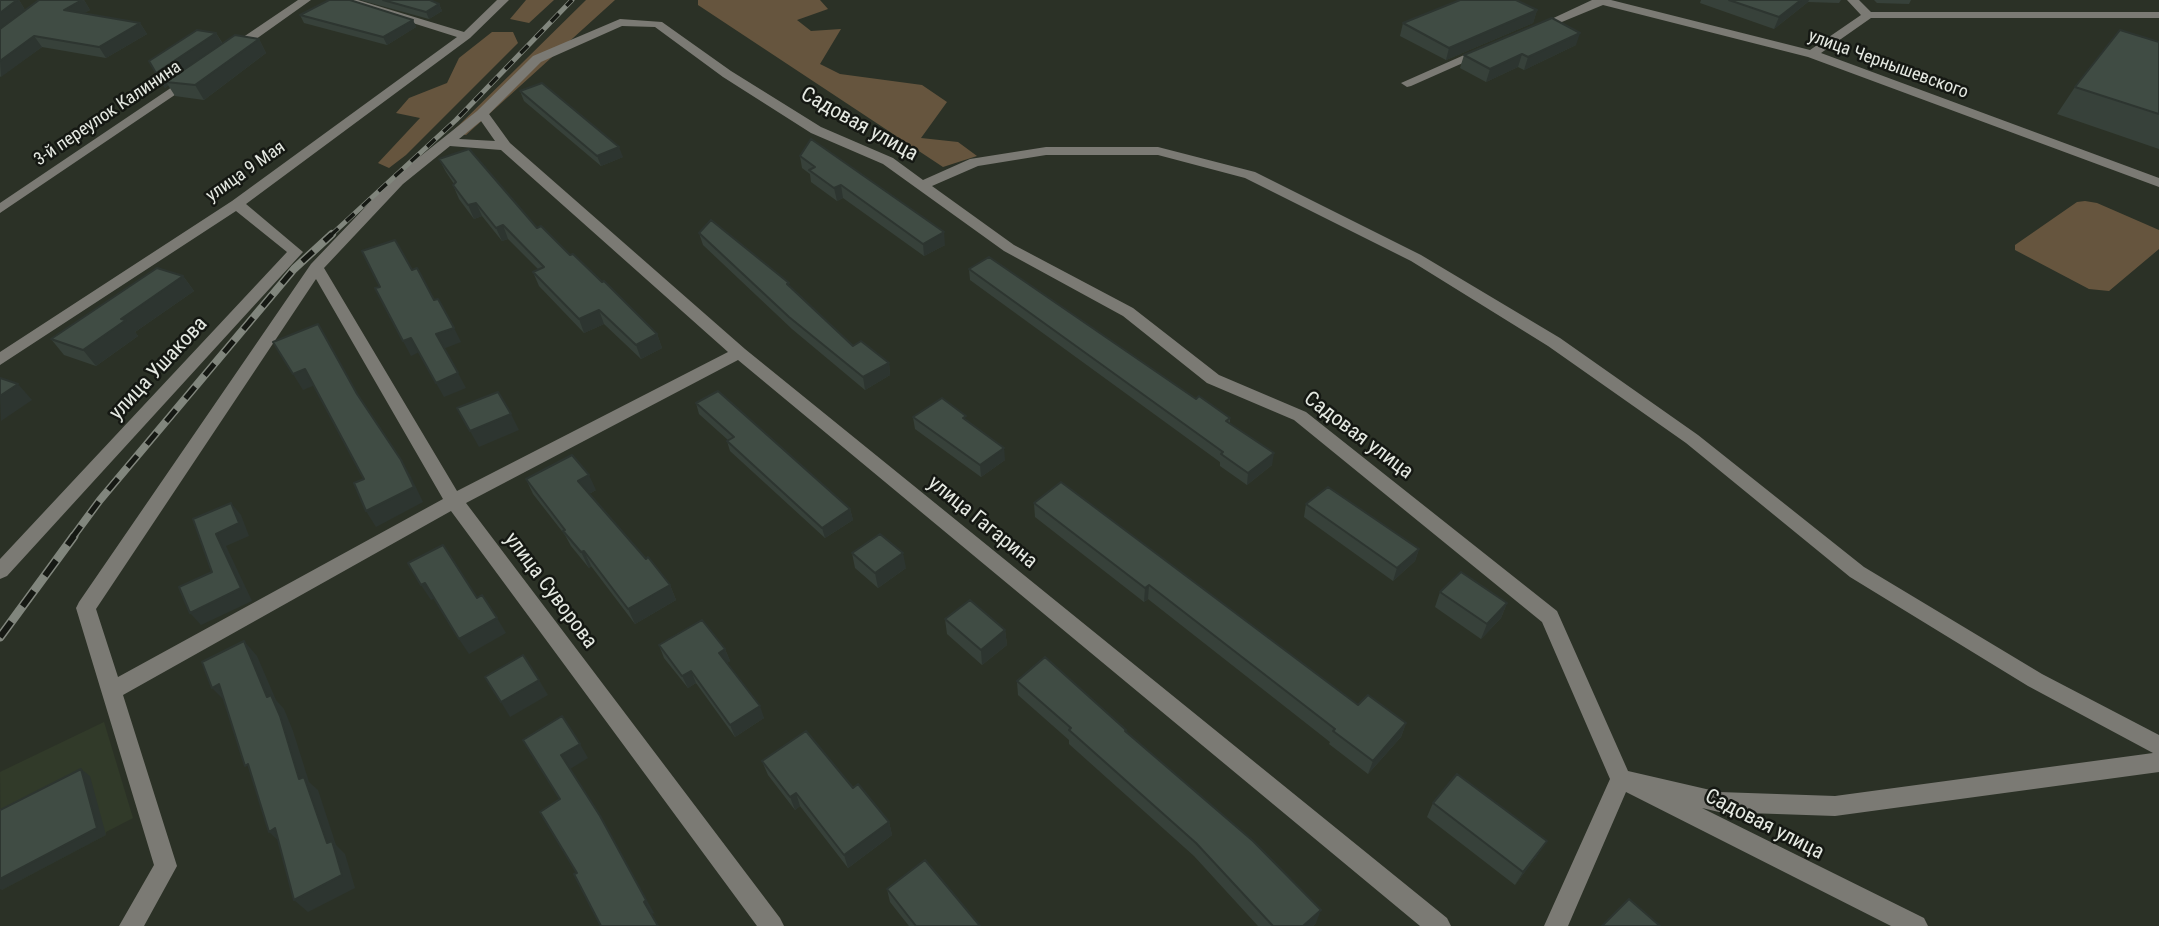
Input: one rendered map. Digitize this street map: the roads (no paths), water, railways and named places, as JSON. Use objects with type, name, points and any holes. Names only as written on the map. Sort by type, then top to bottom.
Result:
[{"type":"street","name":"3-й переулок Калинина","points":[[0,209],[306,0]]},
{"type":"street","points":[[346,0],[466,36]]},
{"type":"street","name":"улица 9 Мая","points":[[0,359],[237,204],[466,36],[503,0]]},
{"type":"street","points":[[1853,0],[1868,15]]},
{"type":"street","points":[[2054,0],[2075,15]]},
{"type":"street","points":[[1527,32],[1599,1]]},
{"type":"street","name":"улица Чернышевского","points":[[1599,1],[1812,54],[2159,183]]},
{"type":"street","points":[[1812,54],[1868,15],[2159,15]]},
{"type":"street","name":"Садовая улица","points":[[482,114],[537,59],[620,22],[658,24],[727,74],[816,130],[888,161],[1009,248],[1128,312],[1213,379],[1300,416],[1550,617],[1621,779],[1916,926]]},
{"type":"street","points":[[1406,83],[1491,48]]},
{"type":"street","points":[[131,926],[166,866],[86,608],[316,267],[398,181],[482,114]]},
{"type":"street","name":"улица Гагарина","points":[[482,114],[505,146],[739,353],[1438,926]]},
{"type":"street","points":[[446,142],[505,146]]},
{"type":"street","points":[[921,186],[975,162],[1045,151],[1158,151],[1250,175],[1416,258],[1554,342],[1692,439],[1857,572],[2035,680],[2159,746]]},
{"type":"street","name":"улица Ушакова","points":[[0,571],[296,252],[237,204]]},
{"type":"street","name":"улица Суворова","points":[[316,267],[454,501],[772,926]]},
{"type":"street","points":[[113,690],[454,501],[739,353]]},
{"type":"street","points":[[1556,926],[1621,779],[1719,802],[1835,806],[2159,762]]},
{"type":"railway","points":[[330,236],[456,120],[572,0]]},
{"type":"railway","points":[[72,538],[100,500],[294,269],[332,234]]},
{"type":"railway","points":[[0,637],[74,536]]}]
